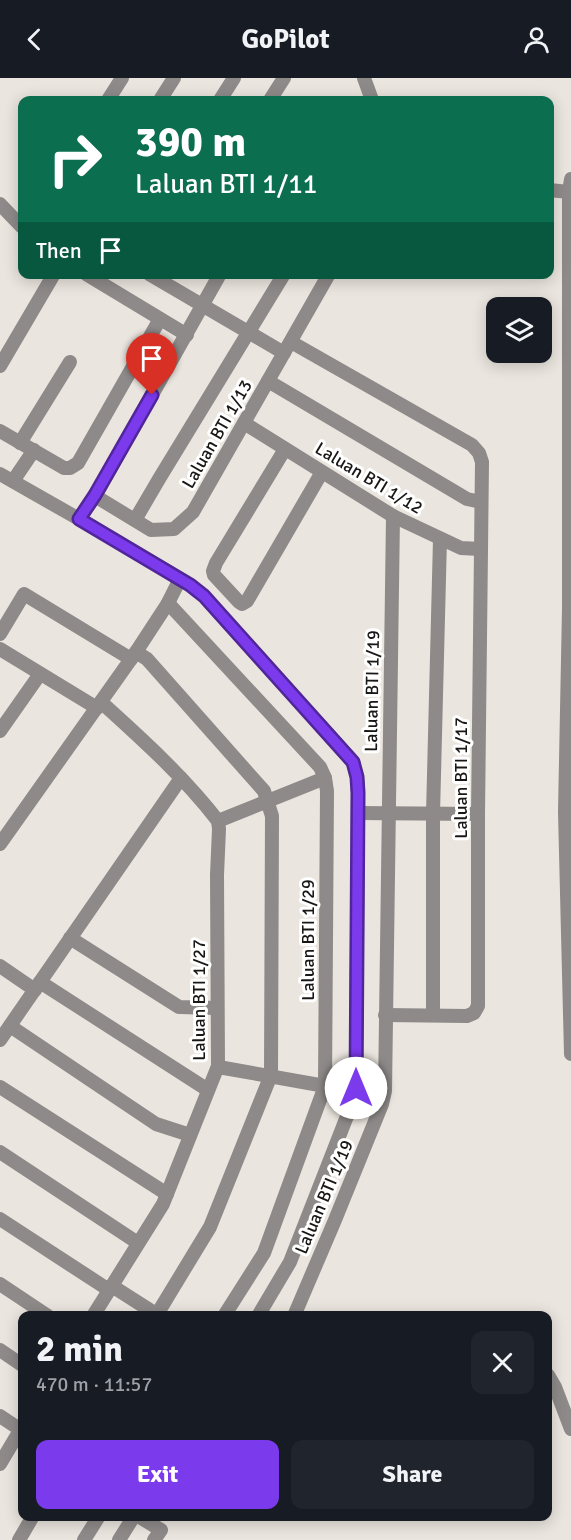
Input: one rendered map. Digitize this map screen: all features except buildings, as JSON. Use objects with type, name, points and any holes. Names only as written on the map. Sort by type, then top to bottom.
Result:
[{"type":"street","points":[[111,96],[122,78]]},
{"type":"street","points":[[163,96],[174,78]]},
{"type":"street","points":[[223,96],[234,78]]},
{"type":"street","points":[[273,96],[284,78]]},
{"type":"street","points":[[364,78],[371,96]]},
{"type":"street","points":[[554,189],[570,185],[569,608],[565,812],[571,1054]]},
{"type":"street","points":[[0,204],[18,223]]},
{"type":"street","points":[[0,366],[51,279]]},
{"type":"street","points":[[94,279],[187,335]]},
{"type":"street","points":[[157,279],[249,333],[288,347]]},
{"type":"street","points":[[79,519],[95,495],[217,279]]},
{"type":"street","points":[[135,520],[281,279]]},
{"type":"street","name":"Laluan BTI 1/13","points":[[95,495],[151,530],[174,529],[193,512],[326,279]]},
{"type":"street","points":[[0,431],[64,468],[70,468],[78,463],[160,319]]},
{"type":"street","name":"Laluan BTI 1/17","points":[[288,347],[472,445],[479,453],[482,462],[478,1006],[474,1013],[467,1016],[385,1015]]},
{"type":"street","points":[[20,443],[70,362]]},
{"type":"street","points":[[268,381],[468,499],[481,502]]},
{"type":"street","name":"Laluan BTI 1/12","points":[[244,423],[393,516],[461,548],[480,549]]},
{"type":"street","points":[[285,449],[213,571],[214,575],[242,604],[248,601],[322,472]]},
{"type":"street","points":[[13,481],[34,450]]},
{"type":"street","points":[[0,474],[180,579],[204,596],[353,762],[357,777],[356,1088],[290,1262],[261,1311]]},
{"type":"street","name":"Laluan BTI 1/19","points":[[296,1311],[382,1104],[385,1090],[393,516]]},
{"type":"street","points":[[433,1015],[433,814],[440,539]]},
{"type":"street","points":[[0,844],[133,655],[168,603],[180,579]]},
{"type":"street","points":[[0,634],[24,594],[133,655],[147,659],[264,790],[272,816],[271,1075],[210,1227],[159,1311]]},
{"type":"street","points":[[0,649],[40,674],[99,705],[135,732],[181,778],[218,821],[325,778],[320,767],[168,603]]},
{"type":"street","points":[[0,731],[40,674]]},
{"type":"street","points":[[0,1040],[181,778]]},
{"type":"street","name":"Laluan BTI 1/29","points":[[227,1311],[264,1253],[325,1086],[327,809],[325,778]]},
{"type":"street","points":[[357,813],[478,814]]},
{"type":"street","name":"Laluan BTI 1/27","points":[[96,1311],[163,1204],[218,1066],[218,821]]},
{"type":"street","points":[[70,938],[179,1007],[218,1008]]},
{"type":"street","points":[[0,966],[38,986],[208,1090]]},
{"type":"street","points":[[10,1026],[156,1124],[190,1135]]},
{"type":"street","points":[[218,1066],[325,1086]]},
{"type":"street","points":[[0,1087],[167,1194]]},
{"type":"street","points":[[0,1152],[138,1243]]},
{"type":"street","points":[[0,1219],[150,1311]]},
{"type":"street","points":[[0,1284],[40,1311]]},
{"type":"street","points":[[0,1350],[18,1362]]},
{"type":"street","points":[[552,1382],[571,1429]]},
{"type":"street","points":[[0,1416],[18,1426]]},
{"type":"street","points":[[0,1464],[17,1449]]},
{"type":"street","points":[[19,1540],[30,1521]]},
{"type":"street","points":[[84,1540],[96,1521]]},
{"type":"street","points":[[119,1540],[131,1521]]},
{"type":"street","points":[[143,1521],[158,1535],[165,1521]]},
{"type":"route","points":[[152,395],[79,519],[190,585],[204,596],[353,762],[358,793],[356,1088]]}]
